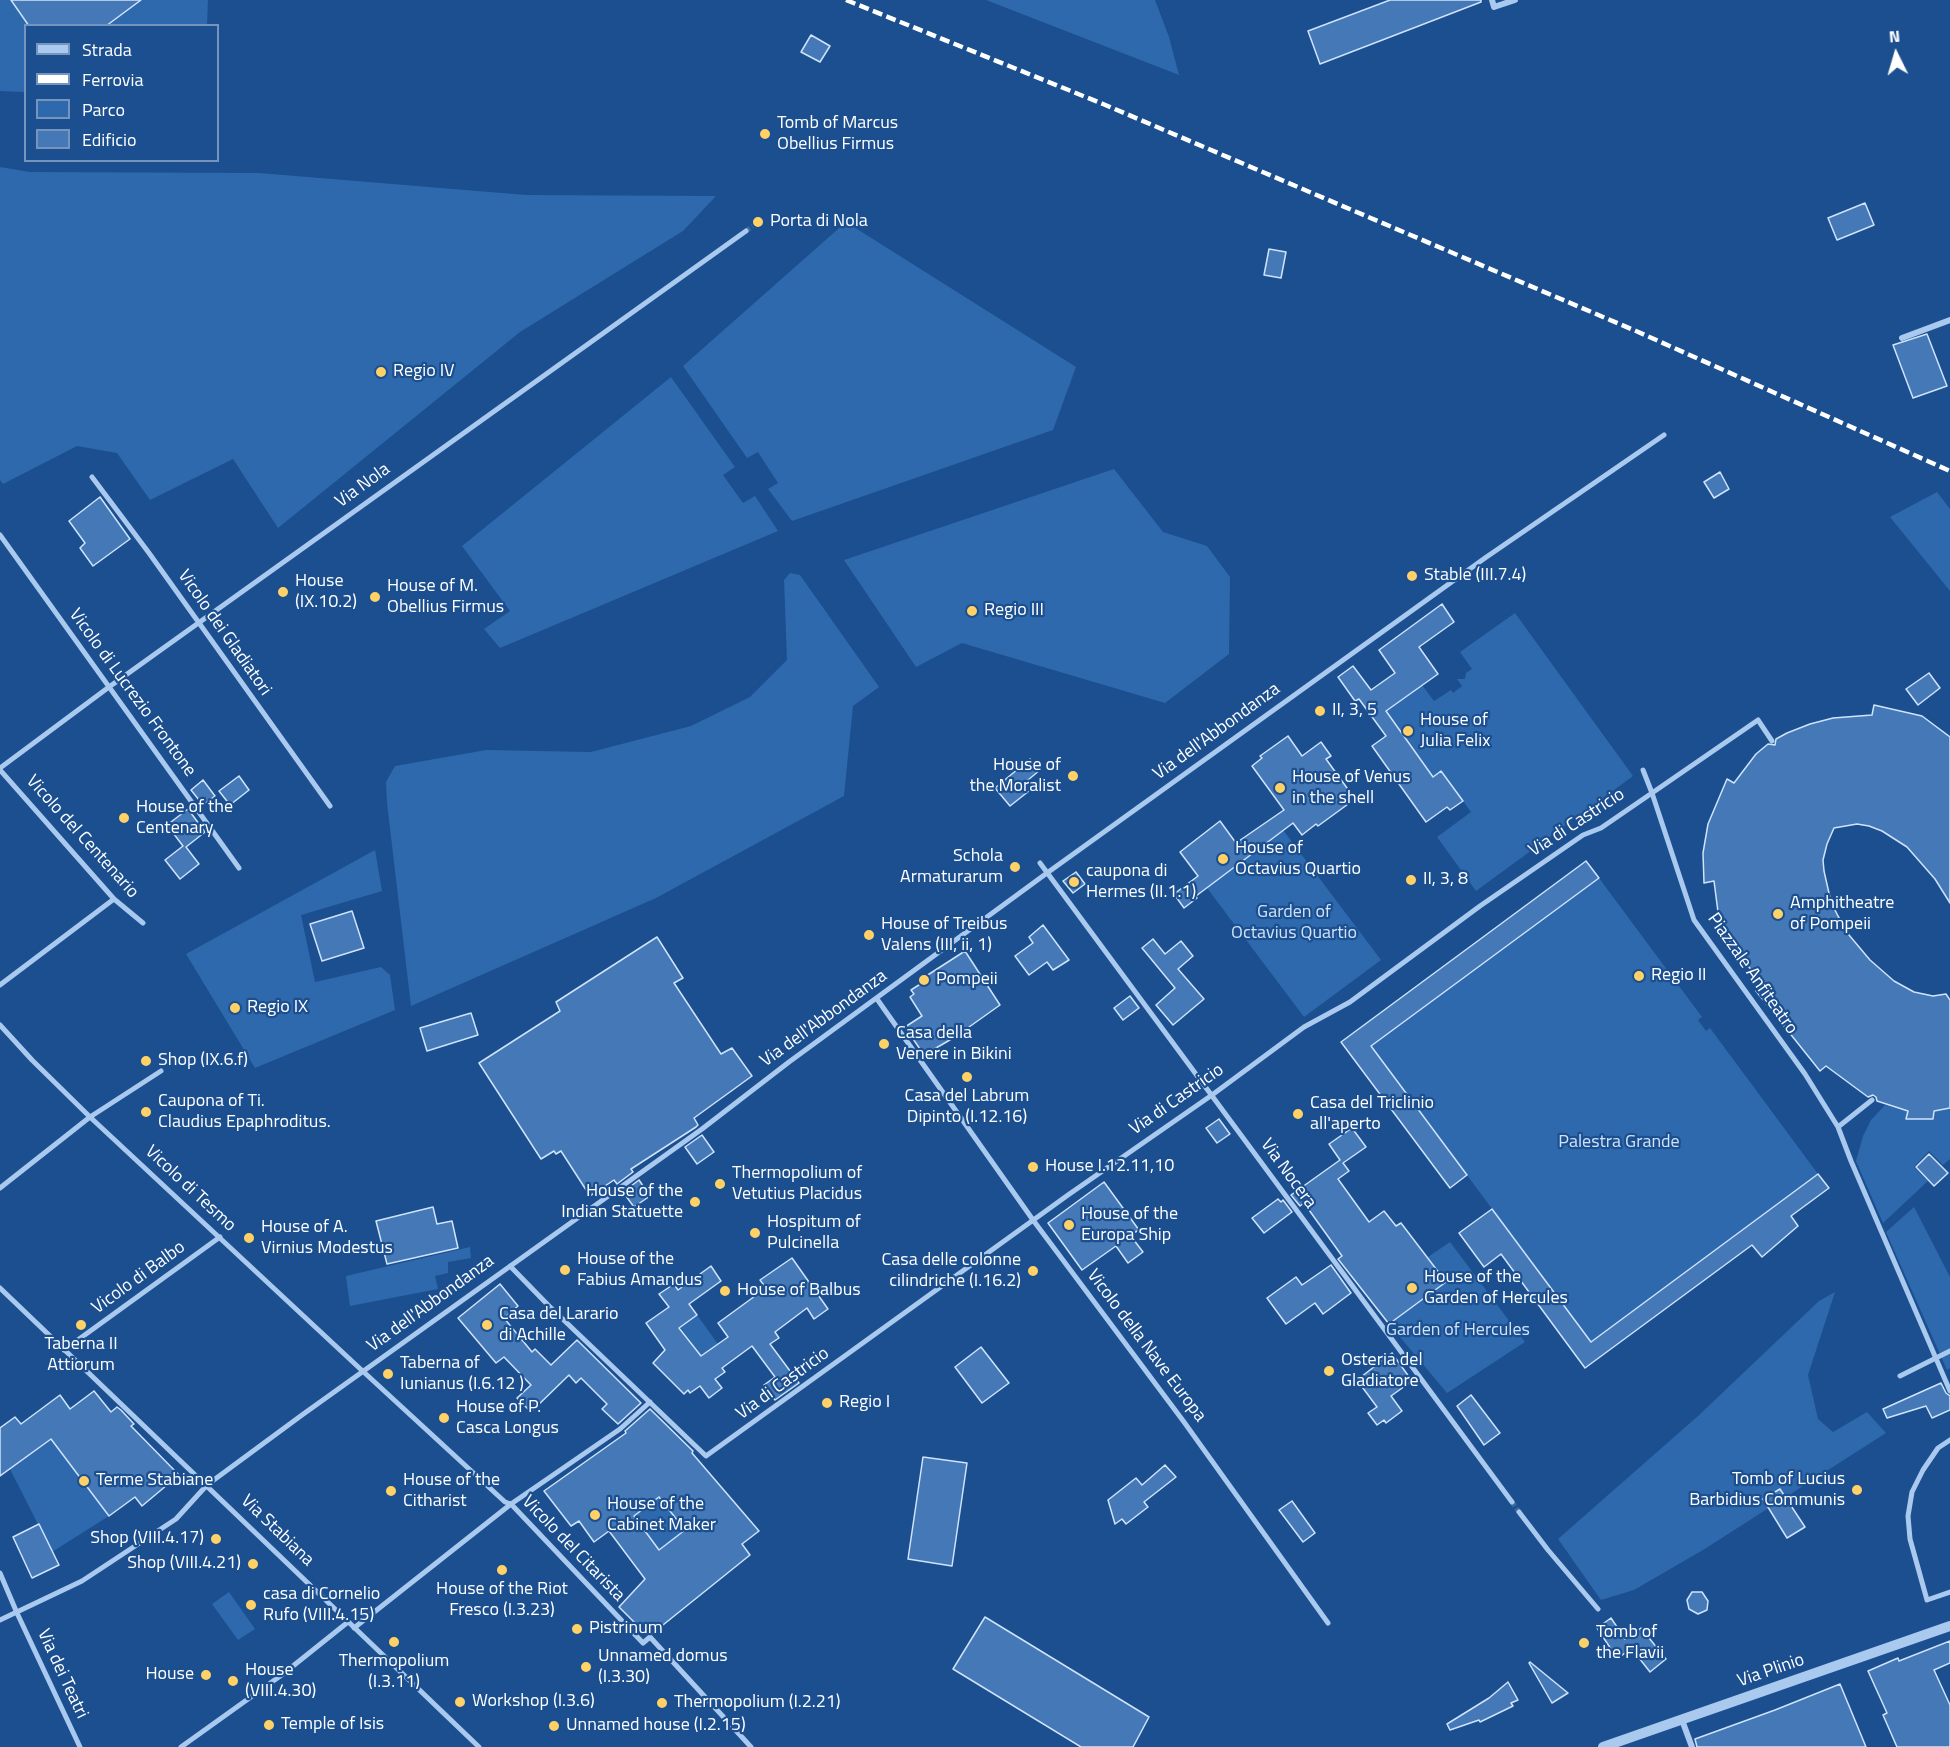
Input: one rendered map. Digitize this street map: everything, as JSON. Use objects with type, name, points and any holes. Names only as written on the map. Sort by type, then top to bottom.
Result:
[{"type":"street","points":[[1492,0],[1494,7],[1515,0]]},
{"type":"street","name":"Via Nola","points":[[0,769],[109,687],[746,231]]},
{"type":"street","points":[[1902,338],[1950,320]]},
{"type":"street","name":"Via dell'Abbondanza","points":[[0,1620],[82,1581],[176,1519],[207,1485],[702,1129],[789,1062],[1047,873],[1485,558],[1664,435]]},
{"type":"street","name":"Vicolo dei Gladiatori","points":[[92,477],[330,806]]},
{"type":"street","name":"Vicolo di Lucrezio Frontone","points":[[0,535],[240,868]]},
{"type":"street","points":[[1652,793],[1758,720],[1772,741]]},
{"type":"street","name":"Vicolo del Centenario","points":[[0,769],[114,899],[143,923]]},
{"type":"street","name":"Via di Castricio","points":[[650,1402],[706,1456],[772,1411],[1033,1220],[1212,1095],[1304,1027],[1350,1002],[1555,854],[1583,835],[1602,828],[1652,793],[1643,770]]},
{"type":"street","name":"Piazzale Anfiteatro","points":[[1652,793],[1694,920],[1805,1074],[1838,1126],[1950,1391]]},
{"type":"street","name":"Via Nocera","points":[[1040,863],[1512,1502]]},
{"type":"street","points":[[0,985],[114,899]]},
{"type":"street","name":"Vicolo della Nave Europa","points":[[877,999],[1033,1220],[1184,1422],[1328,1623]]},
{"type":"street","name":"Vicolo di Tesmo","points":[[0,1025],[90,1117],[364,1371]]},
{"type":"street","points":[[0,1188],[90,1117],[161,1071]]},
{"type":"street","points":[[1838,1126],[1872,1100]]},
{"type":"street","name":"Vicolo di Balbo","points":[[64,1350],[220,1238]]},
{"type":"street","points":[[354,1628],[511,1504],[620,1429],[650,1402],[510,1266]]},
{"type":"street","name":"Via Stabiana","points":[[0,1288],[479,1747]]},
{"type":"street","points":[[1900,1376],[1950,1351]]},
{"type":"street","name":"Vicolo del Citarista","points":[[364,1371],[506,1502],[511,1504],[644,1643],[650,1637],[750,1747]]},
{"type":"street","points":[[1950,1440],[1938,1448],[1923,1470],[1911,1492],[1908,1516],[1910,1539],[1927,1600],[1950,1592]]},
{"type":"street","points":[[1519,1512],[1598,1609]]},
{"type":"street","name":"Via dei Teatri","points":[[0,1573],[16,1613],[80,1747]]},
{"type":"street","points":[[182,1747],[283,1674],[348,1622]]},
{"type":"street","name":"Via Plinio","points":[[1603,1747],[1950,1626]]},
{"type":"street","points":[[1682,1720],[1692,1747]]},
{"type":"green space","points":[[0,0],[208,0],[207,24],[24,24],[24,92],[0,91]]},
{"type":"green space","points":[[986,0],[1155,0],[1169,37],[1179,75]]},
{"type":"green space","points":[[0,167],[30,172],[259,173],[526,195],[716,196],[683,231],[520,332],[278,528],[233,459],[150,500],[117,453],[77,446],[3,484],[0,480]]},
{"type":"green space","points":[[846,222],[1076,367],[1053,430],[792,521],[768,489],[778,483],[758,452],[747,458],[683,366]]},
{"type":"green space","points":[[671,377],[735,467],[723,475],[743,503],[755,496],[778,531],[500,648],[484,629],[510,611],[462,546]]},
{"type":"green space","points":[[1114,469],[1163,532],[1207,546],[1230,577],[1229,654],[1165,703],[962,643],[916,667],[844,560]]},
{"type":"green space","points":[[1937,492],[1950,509],[1950,591],[1890,517]]},
{"type":"green space","points":[[790,573],[800,575],[879,687],[853,706],[844,796],[656,898],[411,1006],[387,803],[386,782],[395,766],[486,750],[591,752],[691,726],[750,697],[787,660],[784,580]]},
{"type":"green space","points":[[1515,613],[1633,776],[1476,891],[1437,837],[1471,812],[1441,771],[1433,777],[1376,698],[1422,685],[1434,701],[1451,690],[1453,693],[1462,686],[1457,679],[1465,679],[1466,673],[1472,669],[1460,652]]},
{"type":"green space","name":"Garden of Octavius Quartio","points":[[1274,818],[1381,960],[1304,1017],[1207,888],[1228,860],[1237,872],[1245,866],[1236,854]]},
{"type":"green space","points":[[375,850],[382,891],[301,915],[315,982],[381,967],[390,975],[395,1010],[255,1068],[186,954]]},
{"type":"green space","name":"Palestra Grande","points":[[1599,878],[1702,1017],[1698,1020],[1706,1031],[1710,1028],[1818,1174],[1591,1342],[1371,1046]]},
{"type":"green space","points":[[1885,1105],[1908,1111],[1907,1119],[1933,1119],[1934,1111],[1950,1108],[1950,1159],[1943,1165],[1929,1151],[1914,1167],[1928,1181],[1883,1223],[1856,1161],[1863,1136],[1871,1120]]},
{"type":"green space","points":[[1914,1207],[1950,1277],[1950,1368],[1947,1370],[1886,1232]]},
{"type":"green space","name":"Garden of Hercules","points":[[1450,1242],[1525,1342],[1447,1393],[1389,1324],[1446,1282],[1428,1257]]},
{"type":"green space","points":[[470,1247],[471,1258],[448,1262],[448,1273],[435,1276],[438,1289],[350,1306],[346,1276]]},
{"type":"green space","points":[[1835,1292],[1808,1375],[1818,1419],[1833,1432],[1867,1412],[1886,1433],[1703,1550],[1634,1590],[1601,1600],[1558,1539],[1698,1416],[1819,1301]]},
{"type":"green space","points":[[697,1315],[718,1344],[701,1356],[680,1327]]},
{"type":"green space","points":[[51,1439],[109,1516],[52,1552],[10,1469]]},
{"type":"green space","points":[[659,1497],[685,1530],[659,1550],[634,1516]]},
{"type":"green space","points":[[229,1592],[255,1629],[238,1640],[212,1604]]},
{"type":"building","points":[[11,0],[141,0],[109,24],[28,24]]},
{"type":"building","points":[[1390,0],[1481,0],[1481,2],[1320,64],[1308,31]]},
{"type":"building","points":[[811,35],[830,46],[820,62],[801,52]]},
{"type":"building","points":[[1865,203],[1874,225],[1837,240],[1828,218]]},
{"type":"building","points":[[1269,249],[1286,252],[1281,278],[1264,275]]},
{"type":"building","points":[[1927,334],[1947,386],[1913,398],[1893,345]]},
{"type":"building","points":[[1720,472],[1729,489],[1714,498],[1704,482]]},
{"type":"building","points":[[100,497],[130,539],[93,566],[80,548],[85,543],[69,521]]},
{"type":"building","points":[[1442,604],[1454,622],[1419,647],[1438,674],[1386,711],[1433,777],[1441,771],[1463,801],[1450,810],[1447,807],[1426,822],[1372,746],[1386,736],[1359,699],[1355,701],[1338,677],[1353,666],[1371,690],[1395,673],[1379,650]]},
{"type":"building","points":[[1929,673],[1940,688],[1918,705],[1906,689]]},
{"type":"building","name":"Amphitheatre of Pompeii","points":[[1874,705],[1922,716],[1950,737],[1950,903],[1935,879],[1907,847],[1882,831],[1869,826],[1857,824],[1834,828],[1823,860],[1824,871],[1831,902],[1838,916],[1849,935],[1870,960],[1894,981],[1914,992],[1933,996],[1946,994],[1950,1000],[1950,1108],[1934,1111],[1933,1119],[1906,1119],[1908,1111],[1877,1101],[1873,1095],[1868,1097],[1826,1066],[1820,1071],[1756,991],[1763,986],[1726,936],[1718,912],[1714,881],[1704,883],[1703,853],[1708,824],[1727,779],[1734,783],[1756,754],[1768,744],[1775,745],[1776,739],[1787,733],[1833,718],[1872,715]]},
{"type":"building","points":[[1288,736],[1302,756],[1321,742],[1331,756],[1326,759],[1355,799],[1302,835],[1293,823],[1196,896],[1197,898],[1184,908],[1174,894],[1198,876],[1180,852],[1220,821],[1236,843],[1284,810],[1252,766],[1262,758],[1260,756]]},
{"type":"building","points":[[1030,759],[1040,770],[1028,780],[1034,787],[1010,806],[995,788]]},
{"type":"building","points":[[239,776],[249,790],[230,805],[219,791]]},
{"type":"building","points":[[203,780],[215,796],[203,805],[191,790]]},
{"type":"building","points":[[188,809],[205,832],[186,847],[199,864],[180,879],[165,860],[183,846],[167,825]]},
{"type":"building","points":[[1586,861],[1599,878],[1371,1046],[1467,1175],[1450,1188],[1341,1042]]},
{"type":"building","name":"caupona di Hermes (II.1.1)","points":[[1076,872],[1085,884],[1073,893],[1063,881]]},
{"type":"building","points":[[352,911],[364,948],[322,961],[310,924]]},
{"type":"building","points":[[1043,925],[1069,960],[1053,970],[1047,962],[1029,975],[1015,956],[1033,943],[1029,937]]},
{"type":"building","points":[[657,937],[683,978],[674,983],[721,1054],[732,1048],[752,1076],[694,1118],[698,1125],[696,1127],[631,1169],[633,1172],[617,1184],[614,1180],[590,1196],[561,1151],[556,1154],[554,1151],[541,1159],[479,1063],[560,1011],[556,1002]]},
{"type":"building","points":[[1153,939],[1165,954],[1181,941],[1193,956],[1178,969],[1204,999],[1173,1025],[1156,1005],[1175,988],[1142,948]]},
{"type":"building","points":[[965,951],[1000,1005],[955,1037],[924,1055],[905,1027],[922,1016],[910,997],[914,994],[911,990],[925,981],[923,978]]},
{"type":"building","points":[[1130,996],[1139,1008],[1123,1020],[1114,1008]]},
{"type":"building","points":[[471,1013],[478,1035],[427,1051],[420,1028]]},
{"type":"building","points":[[1219,1119],[1230,1134],[1217,1143],[1206,1128]]},
{"type":"building","points":[[1352,1128],[1366,1147],[1343,1163],[1349,1171],[1338,1179],[1369,1222],[1384,1211],[1396,1226],[1401,1223],[1446,1282],[1389,1324],[1338,1259],[1342,1256],[1304,1203],[1300,1206],[1291,1195],[1340,1160],[1329,1144]]},
{"type":"building","points":[[702,1135],[714,1152],[697,1164],[685,1147]]},
{"type":"building","points":[[1929,1154],[1948,1173],[1934,1186],[1916,1167]]},
{"type":"building","points":[[1818,1174],[1829,1188],[1791,1216],[1798,1226],[1762,1257],[1752,1245],[1585,1368],[1501,1254],[1484,1267],[1459,1233],[1492,1209],[1591,1342]]},
{"type":"building","points":[[639,1180],[650,1196],[634,1207],[623,1192]]},
{"type":"building","name":"House of the Europa Ship","points":[[1104,1182],[1139,1230],[1130,1235],[1143,1252],[1128,1263],[1116,1246],[1082,1270],[1048,1223]]},
{"type":"building","points":[[1278,1199],[1281,1202],[1283,1200],[1292,1212],[1264,1233],[1252,1218]]},
{"type":"building","points":[[433,1207],[437,1224],[452,1221],[458,1248],[387,1264],[376,1221]]},
{"type":"building","points":[[792,1258],[828,1309],[814,1319],[807,1308],[775,1332],[779,1338],[770,1344],[799,1383],[775,1400],[764,1385],[775,1377],[752,1346],[722,1368],[725,1372],[715,1379],[722,1388],[709,1398],[700,1386],[684,1394],[653,1363],[665,1350],[646,1323],[669,1307],[659,1294],[674,1284],[678,1290],[711,1266],[721,1281],[689,1304],[697,1315],[679,1328],[701,1356],[728,1337],[718,1323],[766,1288],[760,1280]]},
{"type":"building","points":[[1331,1265],[1351,1293],[1323,1314],[1315,1303],[1286,1324],[1267,1298],[1296,1277],[1302,1285]]},
{"type":"building","points":[[500,1284],[518,1306],[504,1318],[532,1352],[535,1349],[551,1365],[577,1340],[641,1403],[618,1424],[602,1409],[607,1404],[581,1378],[576,1383],[569,1375],[531,1412],[517,1398],[531,1385],[504,1357],[496,1363],[458,1318]]},
{"type":"building","points":[[981,1347],[1009,1383],[982,1403],[955,1367]]},
{"type":"building","points":[[1392,1353],[1412,1381],[1391,1396],[1402,1411],[1386,1423],[1384,1420],[1377,1425],[1368,1413],[1377,1407],[1357,1380]]},
{"type":"building","points":[[1941,1383],[1950,1396],[1950,1410],[1932,1418],[1926,1406],[1887,1418],[1883,1409]]},
{"type":"building","points":[[94,1391],[111,1412],[117,1407],[121,1410],[134,1424],[131,1426],[179,1475],[142,1506],[135,1497],[109,1516],[51,1439],[0,1476],[0,1428],[15,1417],[21,1424],[60,1395],[70,1409]]},
{"type":"building","points":[[1471,1395],[1500,1433],[1484,1445],[1457,1406]]},
{"type":"building","points":[[650,1409],[693,1451],[692,1453],[759,1531],[742,1544],[750,1555],[653,1633],[646,1634],[619,1607],[645,1579],[609,1531],[594,1542],[579,1521],[571,1526],[544,1491],[626,1433],[625,1431]],"holes":[[[659,1497],[685,1530],[659,1550],[634,1516]]]},
{"type":"building","points":[[923,1457],[967,1463],[952,1566],[908,1559]]},
{"type":"building","points":[[1165,1465],[1176,1477],[1144,1502],[1148,1507],[1126,1524],[1122,1519],[1115,1524],[1108,1500],[1136,1478],[1142,1485]]},
{"type":"building","points":[[1780,1489],[1805,1527],[1787,1538],[1763,1499]]},
{"type":"building","points":[[1292,1501],[1315,1533],[1303,1542],[1279,1510]]},
{"type":"building","points":[[39,1524],[59,1565],[32,1578],[13,1537]]},
{"type":"building","points":[[1692,1592],[1702,1592],[1708,1601],[1707,1610],[1698,1614],[1689,1609],[1687,1600]]},
{"type":"building","points":[[985,1617],[1149,1717],[1133,1747],[1081,1747],[953,1669]]},
{"type":"building","points":[[1611,1618],[1625,1639],[1641,1628],[1666,1659],[1650,1672],[1632,1649],[1617,1658],[1597,1628]]},
{"type":"building","points":[[1950,1641],[1950,1663],[1934,1670],[1950,1705],[1950,1747],[1897,1747],[1883,1715],[1887,1713],[1868,1671],[1898,1658],[1899,1661]]},
{"type":"building","points":[[1530,1662],[1568,1693],[1552,1703]]},
{"type":"building","points":[[1508,1682],[1518,1700],[1511,1703],[1513,1706],[1480,1722],[1479,1720],[1450,1730],[1447,1724],[1489,1698]]},
{"type":"building","points":[[1840,1684],[1866,1747],[1697,1747],[1695,1739]]},
{"type":"tunnel","points":[[746,231],[758,222]]},
{"type":"tunnel","points":[[1512,1502],[1519,1512]]},
{"type":"railway","points":[[846,0],[1103,104],[1636,331],[1950,471]]},
{"type":"place","name":"Tomb of Marcus Obellius Firmus","points":[[765,134]]},
{"type":"place","name":"Porta di Nola","points":[[758,222]]},
{"type":"place","name":"Regio IV","points":[[381,372]]},
{"type":"place","name":"Stable (III.7.4)","points":[[1412,576]]},
{"type":"place","name":"House (IX.10.2)","points":[[283,592]]},
{"type":"place","name":"House of M. Obellius Firmus","points":[[375,597]]},
{"type":"place","name":"Regio III","points":[[972,611]]},
{"type":"place","name":"II, 3, 5","points":[[1320,711]]},
{"type":"place","name":"House of Julia Felix","points":[[1408,731]]},
{"type":"place","name":"House of the Moralist","points":[[1073,776]]},
{"type":"place","name":"House of Venus in the shell","points":[[1280,788]]},
{"type":"place","name":"House of the Centenary","points":[[124,818]]},
{"type":"place","name":"House of Octavius Quartio","points":[[1223,859]]},
{"type":"place","name":"Schola Armaturarum","points":[[1015,867]]},
{"type":"place","name":"II, 3, 8","points":[[1411,880]]},
{"type":"place","name":"caupona di Hermes (II.1.1)","points":[[1074,882]]},
{"type":"place","name":"Amphitheatre of Pompeii","points":[[1778,914]]},
{"type":"place","name":"House of Treibus Valens (III, ii, 1)","points":[[869,935]]},
{"type":"place","name":"Regio II","points":[[1639,976]]},
{"type":"place","name":"Pompeii","points":[[924,980]]},
{"type":"place","name":"Regio IX","points":[[235,1008]]},
{"type":"place","name":"Casa della Venere in Bikini","points":[[884,1044]]},
{"type":"place","name":"Shop (IX.6.f)","points":[[146,1061]]},
{"type":"place","name":"Casa del Labrum Dipinto (I.12.16)","points":[[967,1077]]},
{"type":"place","name":"Caupona of Ti. Claudius Epaphroditus.","points":[[146,1112]]},
{"type":"place","name":"Casa del Triclinio all'aperto","points":[[1298,1114]]},
{"type":"place","name":"House I.12.11,10","points":[[1033,1167]]},
{"type":"place","name":"Thermopolium of Vetutius Placidus","points":[[720,1184]]},
{"type":"place","name":"House of the Indian Statuette","points":[[695,1202]]},
{"type":"place","name":"House of the Europa Ship","points":[[1069,1225]]},
{"type":"place","name":"Hospitum of Pulcinella","points":[[755,1233]]},
{"type":"place","name":"House of A. Virnius Modestus","points":[[249,1238]]},
{"type":"place","name":"House of the Fabius Amandus","points":[[565,1270]]},
{"type":"place","name":"Casa delle colonne cilindriche (I.16.2)","points":[[1033,1271]]},
{"type":"place","name":"House of the Garden of Hercules","points":[[1412,1288]]},
{"type":"place","name":"House of Balbus","points":[[725,1291]]},
{"type":"place","name":"Taberna II Attiorum","points":[[81,1325]]},
{"type":"place","name":"Casa del Larario di Achille","points":[[487,1325]]},
{"type":"place","name":"Osteria del Gladiatore","points":[[1329,1371]]},
{"type":"place","name":"Taberna of Iunianus (I.6.12 )","points":[[388,1374]]},
{"type":"place","name":"Regio I","points":[[827,1403]]},
{"type":"place","name":"House of P. Casca Longus","points":[[444,1418]]},
{"type":"place","name":"Terme Stabiane","points":[[84,1481]]},
{"type":"place","name":"Tomb of Lucius Barbidius Communis","points":[[1857,1490]]},
{"type":"place","name":"House of the Citharist","points":[[391,1491]]},
{"type":"place","name":"House of the Cabinet Maker","points":[[595,1515]]},
{"type":"place","name":"Shop (VIII.4.17)","points":[[216,1539]]},
{"type":"place","name":"Shop (VIII.4.21)","points":[[253,1564]]},
{"type":"place","name":"House of the Riot Fresco (I.3.23)","points":[[502,1570]]},
{"type":"place","name":"casa di Cornelio Rufo (VIII.4.15)","points":[[251,1605]]},
{"type":"place","name":"Pistrinum","points":[[577,1629]]},
{"type":"place","name":"Thermopolium (I.3.11)","points":[[394,1642]]},
{"type":"place","name":"Tomb of the Flavii","points":[[1584,1643]]},
{"type":"place","name":"Unnamed domus (I.3.30)","points":[[586,1667]]},
{"type":"place","name":"House","points":[[206,1675]]},
{"type":"place","name":"House (VIII.4.30)","points":[[233,1681]]},
{"type":"place","name":"Workshop (I.3.6)","points":[[460,1702]]},
{"type":"place","name":"Thermopolium (I.2.21)","points":[[662,1703]]},
{"type":"place","name":"Temple of Isis","points":[[269,1725]]},
{"type":"place","name":"Unnamed house (I.2.15)","points":[[554,1726]]}]
